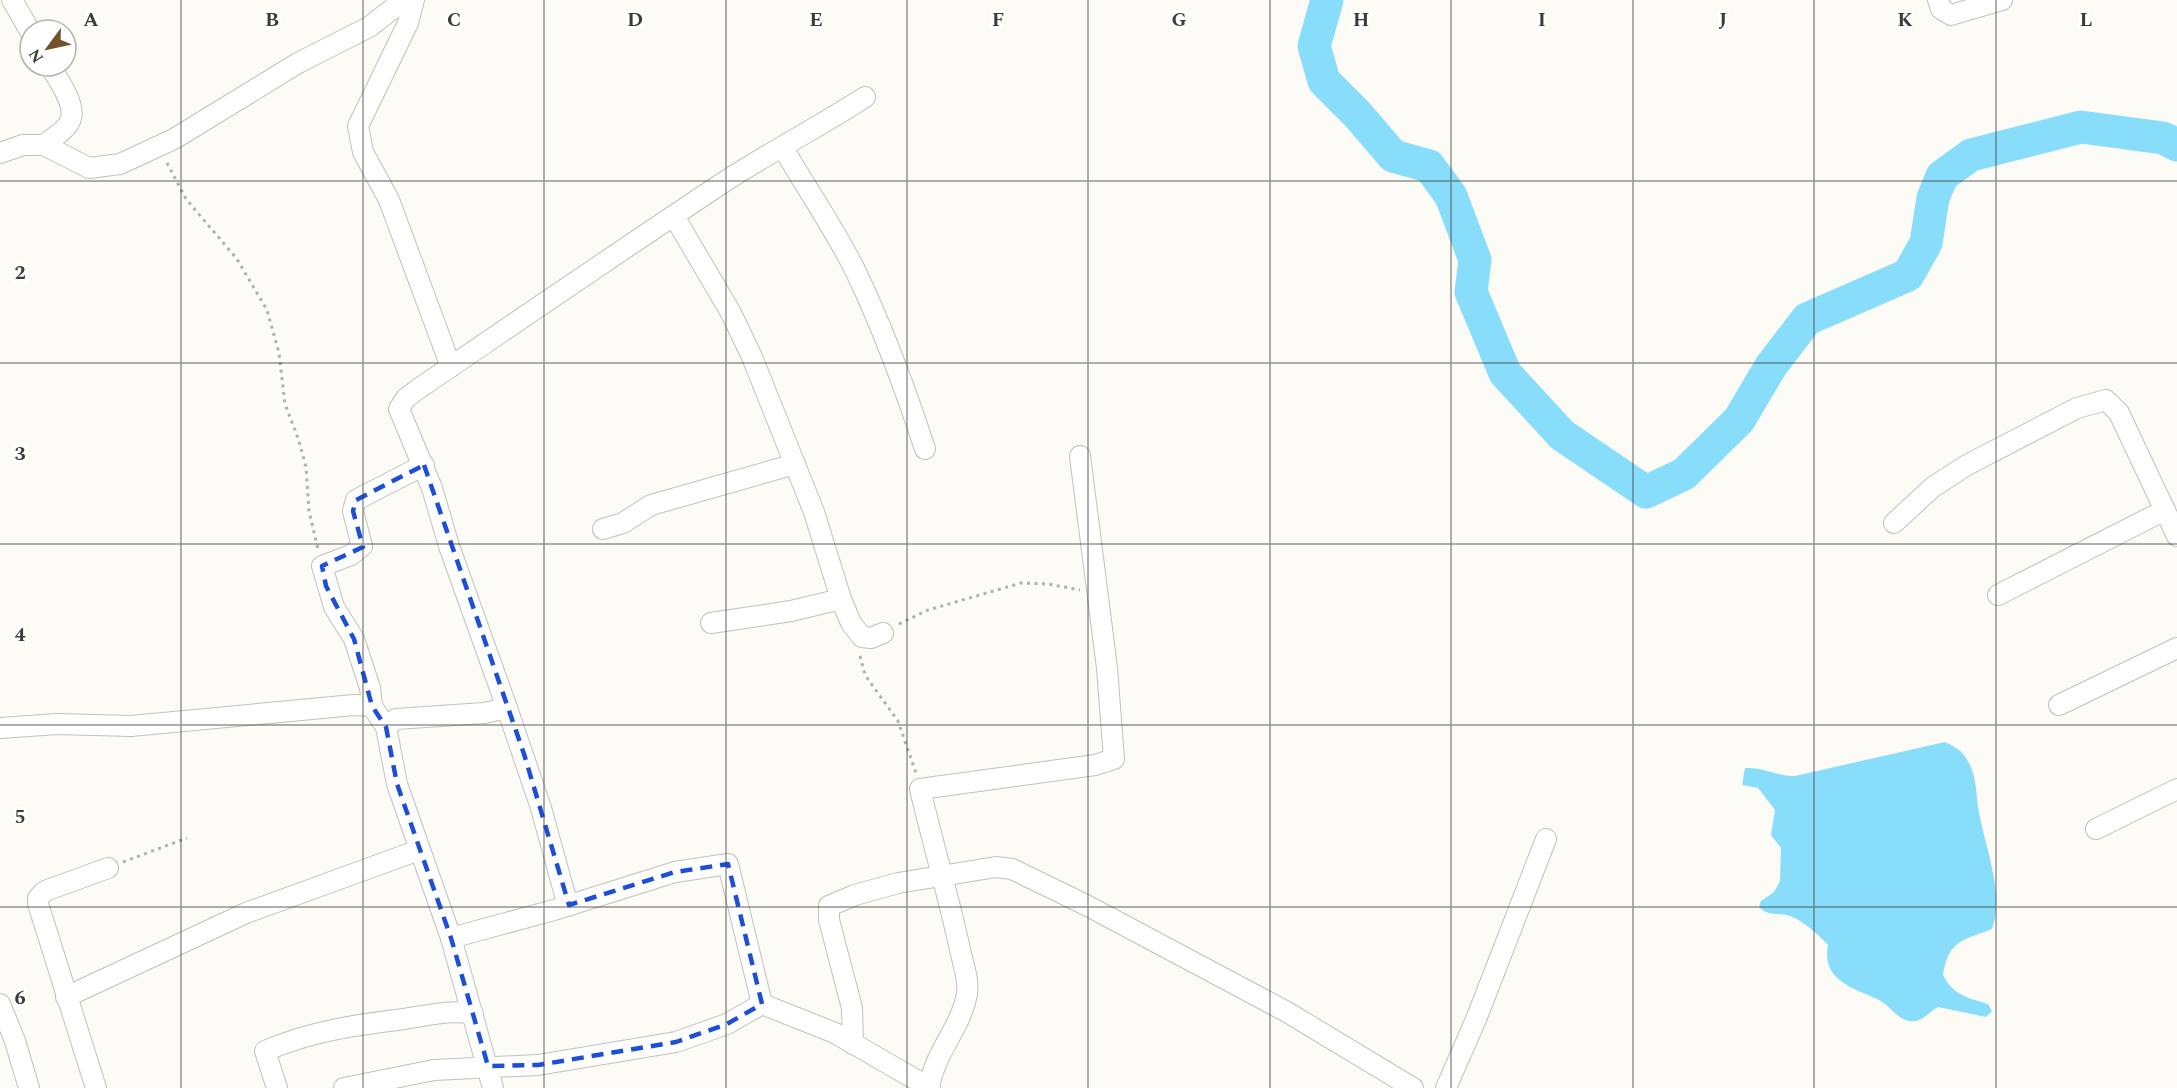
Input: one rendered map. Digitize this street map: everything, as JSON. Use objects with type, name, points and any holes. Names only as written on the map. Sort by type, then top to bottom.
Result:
[{"type":"street","points":[[12,0],[22,18]]},
{"type":"street","points":[[0,153],[23,145],[44,145],[82,165],[99,168],[120,164],[165,143],[298,63],[380,21],[404,0]]},
{"type":"street","points":[[414,0],[408,23],[358,126],[363,152],[389,200],[452,367]]},
{"type":"street","points":[[1938,0],[1941,9],[1951,15],[2002,0]]},
{"type":"street","points":[[44,145],[68,124],[72,115],[68,100],[56,78]]},
{"type":"street","points":[[568,906],[541,808],[507,708],[424,465],[399,409],[406,398],[725,181],[865,97]]},
{"type":"street","points":[[783,148],[854,268],[898,371],[925,449]]},
{"type":"street","points":[[674,216],[748,348],[822,535],[841,599],[858,634],[866,638],[883,633]]},
{"type":"street","points":[[1894,524],[1933,487],[1967,465],[2077,408],[2106,400],[2119,413],[2177,536]]},
{"type":"street","points":[[344,1088],[434,1070],[538,1065],[676,1042],[727,1024],[762,1004],[795,1016],[853,1044],[930,1088],[936,1062],[967,993],[966,971],[920,789],[1095,765],[1114,759],[1107,668],[1080,456]]},
{"type":"street","points":[[603,529],[623,523],[651,505],[795,464]]},
{"type":"street","points":[[424,465],[356,500],[354,511],[362,546],[351,555],[322,566],[334,607],[354,639],[370,688],[372,706],[386,727],[397,784],[451,938],[493,1088]]},
{"type":"street","points":[[1998,595],[2165,510]]},
{"type":"street","points":[[711,623],[791,611],[841,599]]},
{"type":"street","points":[[2059,705],[2177,648]]},
{"type":"street","points":[[0,728],[57,724],[131,726],[354,705],[372,706]]},
{"type":"street","points":[[386,727],[396,719],[507,708]]},
{"type":"street","points":[[2096,829],[2177,789]]},
{"type":"street","points":[[1446,1088],[1477,1017],[1546,838]]},
{"type":"street","points":[[66,997],[246,913],[419,850]]},
{"type":"street","points":[[451,938],[568,906],[675,872],[728,864],[762,1004]]},
{"type":"street","points":[[853,1044],[852,1008],[828,908],[831,904],[882,887],[996,867],[1012,869],[1031,878],[1287,1012],[1413,1088]]},
{"type":"street","points":[[96,1088],[66,997],[38,898],[52,888],[108,868]]},
{"type":"street","points":[[0,1004],[15,1041],[29,1088]]},
{"type":"street","points":[[277,1088],[266,1051],[295,1038],[325,1030],[393,1020],[455,1012],[473,1014]]},
{"type":"path","points":[[165,143],[168,166],[186,199],[237,259],[267,310],[279,353],[285,404],[306,467],[309,511],[322,566]]},
{"type":"path","points":[[883,633],[928,610],[1021,583],[1048,584],[1096,593]]},
{"type":"path","points":[[858,634],[865,675],[898,721],[906,739],[920,789]]},
{"type":"path","points":[[108,868],[188,838]]},
{"type":"highlighted area","points":[[424,465],[524,754],[569,905],[675,872],[728,864],[762,1004],[727,1024],[676,1042],[538,1065],[488,1066],[451,938],[397,784],[386,727],[372,706],[354,639],[326,586],[322,566],[363,547],[353,511],[356,500]]},
{"type":"water","points":[[1945,742],[1964,755],[1973,774],[1995,884],[1996,900],[1992,929],[1966,939],[1953,948],[1945,963],[1943,975],[1956,991],[1988,1004],[1992,1011],[1986,1017],[1938,1007],[1922,1019],[1910,1021],[1901,1018],[1879,1000],[1850,987],[1834,975],[1827,957],[1828,945],[1805,924],[1790,916],[1770,913],[1759,907],[1761,901],[1774,892],[1780,881],[1781,848],[1771,835],[1775,810],[1758,788],[1742,785],[1745,768],[1795,776]]},
{"type":"waterway","points":[[1327,0],[1314,46],[1324,81],[1358,115],[1393,156],[1429,166],[1451,196],[1475,260],[1471,292],[1505,373],[1562,435],[1646,492],[1684,474],[1739,420],[1771,366],[1807,319],[1908,275],[1926,243],[1933,198],[1942,176],[1971,155],[2081,127],[2163,138],[2177,145]]}]
